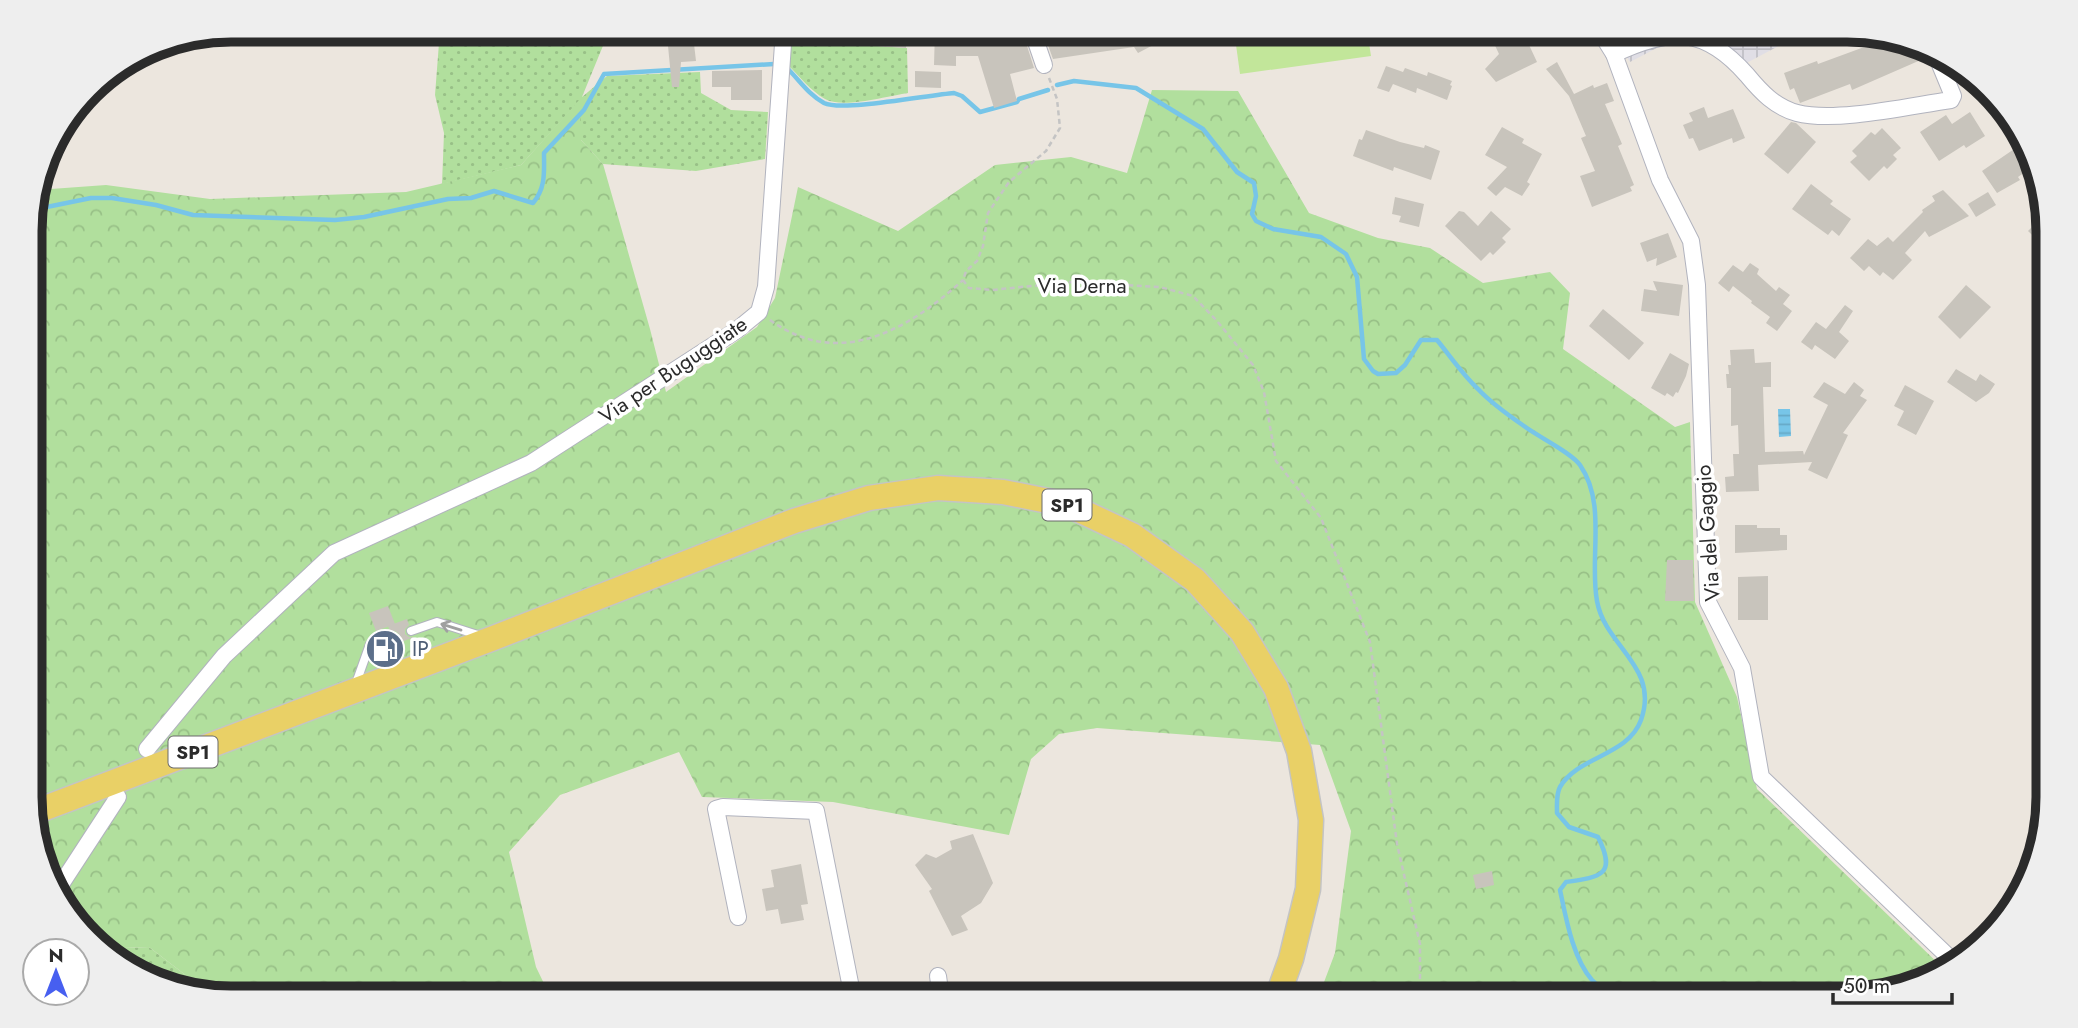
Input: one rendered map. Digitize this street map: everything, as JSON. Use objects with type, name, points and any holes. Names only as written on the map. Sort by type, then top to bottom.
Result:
[{"type":"main road","name":"SP1","points":[[43,809],[794,521],[869,498],[938,488],[1003,492],[1068,505],[1132,535],[1195,580],[1242,632],[1276,688],[1299,751],[1311,820],[1308,889],[1291,959],[1281,986]]},
{"type":"street","name":"Via per Buguggiate","points":[[147,749],[223,656],[334,553],[531,463],[696,358],[759,312],[766,287],[782,42]]},
{"type":"street","points":[[1036,42],[1044,65]]},
{"type":"street","name":"Via del Gaggio","points":[[1606,42],[1614,54],[1660,180],[1691,241],[1697,285],[1708,602],[1742,668],[1762,777],[1948,956]]},
{"type":"street","points":[[1614,54],[1641,42]]},
{"type":"street","points":[[1707,42],[1737,64],[1779,107],[1799,114],[1845,116],[1951,100],[1953,96],[1941,67]]},
{"type":"street","points":[[62,883],[118,797]]},
{"type":"street","points":[[738,917],[716,809],[723,807],[816,811],[851,986]]},
{"type":"street","points":[[938,976],[939,986]]},
{"type":"lane","points":[[411,631],[437,622],[491,639]]},
{"type":"lane","points":[[353,691],[370,645],[393,637]]},
{"type":"path","points":[[759,312],[802,339],[820,343],[849,343],[881,336],[926,310],[963,280],[967,271],[977,261],[983,246],[988,214],[1009,183],[1046,151],[1060,128],[1057,99],[1044,65]]},
{"type":"path","name":"Via Derna","points":[[963,280],[969,288],[992,290],[1071,282],[1160,287],[1193,296],[1253,365],[1264,392],[1276,461],[1321,518],[1370,642],[1396,844],[1420,944],[1420,981],[1417,986]]},
{"type":"shaded area","points":[[1618,42],[1668,42],[1630,62]]},
{"type":"shaded area","points":[[1723,42],[1786,42],[1739,67]]},
{"type":"green space","points":[[439,42],[605,42],[582,97],[607,76],[700,72],[701,93],[731,110],[768,112],[765,159],[696,171],[603,164],[581,140],[581,99],[521,165],[442,184],[444,133],[435,95]]},
{"type":"green space","points":[[791,42],[863,42],[863,45],[907,48],[908,93],[853,102],[833,102],[810,88],[788,65]]},
{"type":"green space","points":[[1236,42],[1369,42],[1371,56],[1240,74]]},
{"type":"green space","points":[[1152,90],[1238,91],[1309,213],[1378,238],[1430,248],[1483,283],[1550,272],[1570,293],[1563,349],[1675,427],[1690,422],[1695,602],[1737,697],[1757,789],[1938,963],[1908,976],[1860,986],[1323,986],[1335,953],[1351,831],[1320,745],[1097,728],[1059,734],[1031,759],[1009,835],[833,802],[702,797],[679,752],[560,795],[509,852],[536,967],[545,986],[231,986],[195,982],[149,947],[121,950],[89,922],[74,902],[61,881],[48,846],[42,797],[42,218],[47,189],[106,185],[210,199],[406,192],[521,165],[581,98],[581,140],[603,164],[666,392],[757,327],[775,298],[798,187],[898,231],[995,165],[1071,157],[1127,173]]},
{"type":"green space","points":[[149,947],[195,982],[147,967],[121,950]]},
{"type":"water","points":[[1778,409],[1790,409],[1791,436],[1779,437]]},
{"type":"building","points":[[670,42],[694,44],[696,61],[681,62],[679,87],[672,87]]},
{"type":"building","points":[[863,42],[906,42],[906,48],[863,45]]},
{"type":"building","points":[[935,42],[1026,42],[1034,68],[1010,74],[1017,101],[994,108],[978,56],[956,56],[956,66],[934,65]]},
{"type":"building","points":[[1047,42],[1159,42],[1138,53],[1134,47],[1053,59]]},
{"type":"building","points":[[1493,42],[1528,42],[1537,62],[1496,82],[1485,69],[1499,54]]},
{"type":"building","points":[[1872,44],[1908,52],[1923,59],[1852,90],[1850,84],[1800,103],[1794,88],[1790,90],[1784,73],[1817,61],[1818,64]]},
{"type":"building","points":[[1557,62],[1574,94],[1572,95],[1593,85],[1594,88],[1607,83],[1614,101],[1605,104],[1622,144],[1618,146],[1634,185],[1630,187],[1632,191],[1592,207],[1580,176],[1595,171],[1581,138],[1586,136],[1569,96],[1546,69]]},
{"type":"building","points":[[1386,66],[1403,72],[1405,68],[1427,76],[1428,72],[1452,81],[1447,100],[1417,88],[1416,93],[1393,84],[1389,92],[1377,88]]},
{"type":"building","points":[[762,70],[762,100],[731,100],[731,87],[712,87],[712,71]]},
{"type":"building","points":[[915,71],[941,72],[941,88],[915,87]]},
{"type":"building","points":[[1704,107],[1708,118],[1733,109],[1745,138],[1733,143],[1732,138],[1699,151],[1693,138],[1689,139],[1683,125],[1693,121],[1689,113]]},
{"type":"building","points":[[1970,112],[1985,136],[1966,148],[1964,145],[1939,161],[1920,132],[1946,115],[1952,124]]},
{"type":"building","points":[[1791,122],[1796,123],[1816,142],[1788,174],[1764,154]]},
{"type":"building","points":[[1502,127],[1524,139],[1522,143],[1542,154],[1522,196],[1505,187],[1496,196],[1487,188],[1507,167],[1485,155]]},
{"type":"building","points":[[1882,128],[1901,148],[1893,155],[1897,159],[1887,169],[1884,166],[1869,181],[1850,162],[1857,156],[1852,151],[1871,132],[1875,135]]},
{"type":"building","points":[[1366,130],[1400,142],[1424,148],[1425,145],[1440,151],[1431,180],[1394,167],[1393,171],[1353,156],[1359,139],[1362,140]]},
{"type":"building","points":[[2016,147],[2026,171],[2018,177],[2020,180],[1997,193],[1982,171]]},
{"type":"building","points":[[1811,184],[1833,201],[1830,204],[1851,219],[1839,236],[1832,230],[1828,235],[1792,209]]},
{"type":"building","points":[[1943,190],[1969,216],[1929,237],[1925,231],[1905,253],[1912,260],[1893,280],[1883,272],[1880,276],[1869,266],[1864,271],[1850,258],[1868,239],[1877,246],[1888,237],[1893,242],[1922,210],[1935,201],[1932,196]]},
{"type":"building","points":[[1988,192],[1996,205],[1976,217],[1968,204]]},
{"type":"building","points":[[1395,197],[1424,204],[1419,227],[1399,222],[1401,216],[1392,214]]},
{"type":"building","points":[[1459,211],[1464,212],[1478,226],[1491,211],[1511,229],[1502,238],[1506,242],[1493,255],[1490,252],[1481,261],[1445,226]]},
{"type":"building","points":[[2035,224],[2036,239],[2028,231]]},
{"type":"building","points":[[1668,233],[1677,257],[1656,266],[1657,258],[1647,262],[1640,243]]},
{"type":"building","points":[[1750,263],[1759,269],[1757,274],[1776,291],[1779,287],[1790,295],[1783,304],[1792,311],[1777,331],[1766,323],[1770,317],[1751,303],[1752,301],[1733,286],[1729,292],[1718,283],[1733,265],[1743,272]]},
{"type":"building","points":[[1653,281],[1683,285],[1679,316],[1641,311],[1644,289],[1657,291]]},
{"type":"building","points":[[1966,285],[1991,307],[1960,339],[1938,317]]},
{"type":"building","points":[[1845,305],[1853,311],[1839,332],[1849,341],[1835,359],[1815,345],[1812,350],[1801,342],[1816,322],[1826,329]]},
{"type":"building","points":[[1603,309],[1644,343],[1629,360],[1589,326]]},
{"type":"building","points":[[1754,349],[1755,363],[1771,362],[1771,387],[1763,387],[1765,452],[1803,451],[1804,455],[1828,405],[1813,397],[1824,382],[1845,394],[1854,382],[1864,390],[1860,396],[1867,400],[1843,433],[1848,435],[1827,479],[1808,470],[1812,462],[1758,465],[1759,491],[1726,492],[1725,477],[1734,476],[1733,454],[1739,454],[1738,425],[1731,426],[1731,388],[1727,388],[1726,374],[1729,374],[1728,365],[1731,365],[1730,350]]},
{"type":"building","points":[[1670,353],[1689,364],[1678,393],[1673,397],[1667,393],[1665,396],[1651,388]]},
{"type":"building","points":[[1956,369],[1976,381],[1980,374],[1995,384],[1989,393],[1976,402],[1947,382]]},
{"type":"building","points":[[1905,385],[1934,401],[1916,435],[1897,425],[1904,411],[1894,406]]},
{"type":"building","points":[[1735,525],[1780,528],[1780,535],[1787,535],[1787,550],[1735,553]]},
{"type":"building","points":[[1667,560],[1693,560],[1694,601],[1665,601]]},
{"type":"building","points":[[1768,576],[1768,620],[1738,620],[1738,577]]},
{"type":"building","points":[[388,606],[395,624],[376,631],[369,613]]},
{"type":"building","points":[[407,619],[409,625],[405,634],[414,637],[396,644],[399,634],[390,631],[388,626]]},
{"type":"building","points":[[973,834],[993,883],[981,903],[961,916],[968,930],[952,936],[929,891],[932,889],[915,865],[926,854],[936,858],[952,849],[950,841]]},
{"type":"building","points":[[801,864],[808,904],[801,905],[804,920],[781,924],[778,909],[766,911],[762,889],[774,887],[771,870]]},
{"type":"building","points":[[1492,871],[1494,885],[1476,889],[1473,875]]},
{"type":"waterway","points":[[44,208],[91,198],[112,198],[156,205],[193,215],[335,220],[364,217],[448,199],[471,198],[494,191],[533,203],[542,186],[544,153],[584,110],[604,74],[774,64]]},
{"type":"waterway","points":[[788,69],[814,96],[824,103],[834,105],[848,106],[954,93],[962,96],[980,112],[1048,90]]},
{"type":"waterway","points":[[1057,85],[1074,81],[1136,88],[1203,129],[1237,172],[1254,183],[1256,196],[1252,214],[1256,221],[1273,229],[1321,237],[1346,254],[1357,277],[1364,359],[1373,371],[1378,374],[1396,373],[1405,365],[1421,340],[1437,340],[1467,378],[1488,399],[1570,455],[1580,465],[1593,497],[1597,601],[1610,631],[1638,671],[1645,701],[1635,732],[1614,749],[1568,777],[1557,796],[1557,813],[1569,827],[1598,837],[1604,850],[1606,859],[1602,872],[1597,876],[1566,882],[1560,890],[1571,938],[1580,961],[1585,971],[1599,986]]},
{"type":"place","name":"IP","points":[[385,649]]}]
